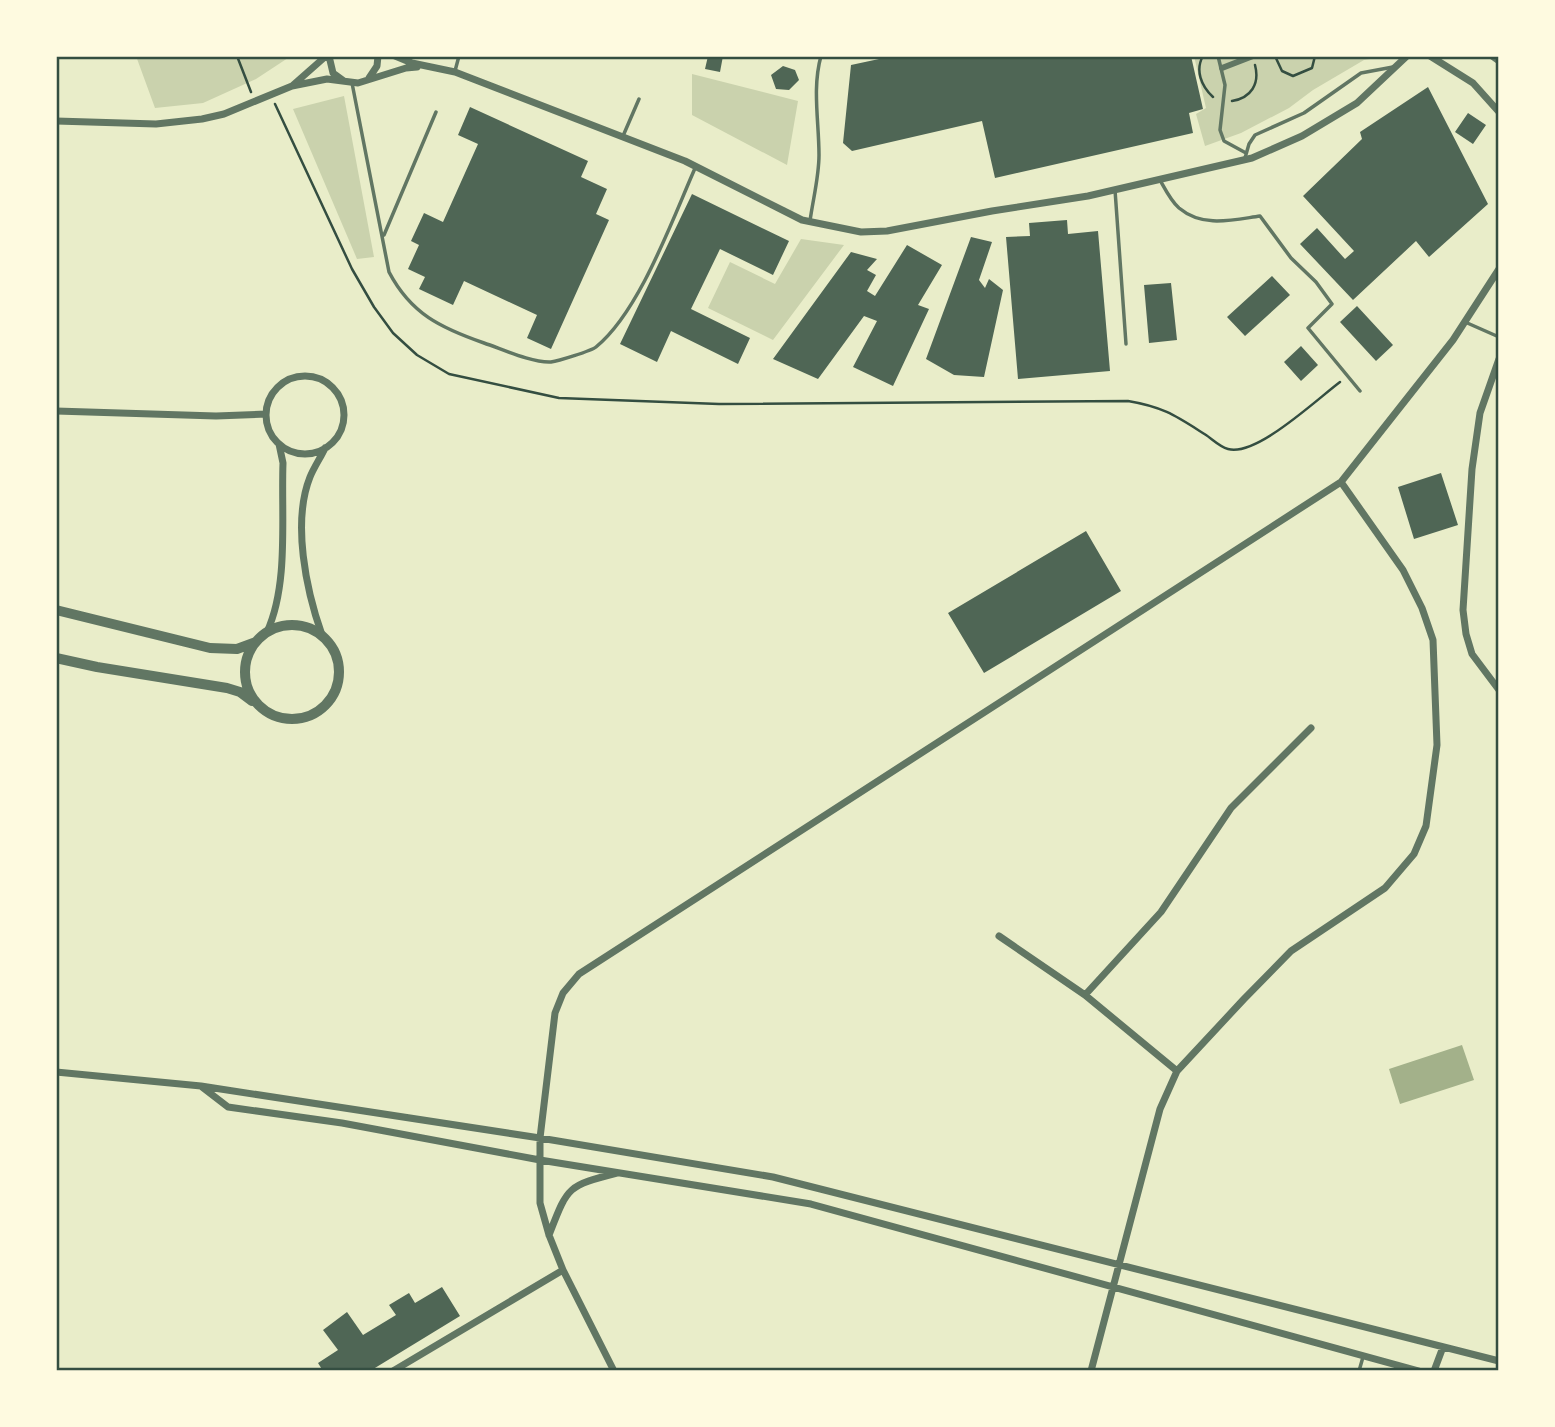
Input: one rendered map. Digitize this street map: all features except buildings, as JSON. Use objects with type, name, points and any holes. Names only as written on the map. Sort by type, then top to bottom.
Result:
[{"type":"street","points":[[292,86],[328,56],[333,73],[350,83]]},
{"type":"street","points":[[368,78],[377,66],[378,56]]},
{"type":"street","points":[[395,56],[455,72],[696,166],[802,220],[861,232],[887,231],[1115,190],[1278,148],[1357,103],[1407,56]]},
{"type":"street","points":[[1222,68],[1253,56]]},
{"type":"street","points":[[1430,56],[1473,83],[1499,112]]},
{"type":"street","points":[[1492,56],[1499,61]]},
{"type":"street","points":[[56,121],[176,123],[202,119],[292,86],[327,79],[350,83],[406,68],[432,67]]},
{"type":"street","points":[[614,1371],[562,1270],[540,1203],[540,1138],[555,1013],[563,993],[579,974],[1340,482],[1453,340],[1499,271]]},
{"type":"street","points":[[1499,359],[1480,413],[1472,469],[1463,610],[1472,654],[1499,690]]},
{"type":"street","points":[[322,635],[308,587],[303,541],[304,501],[310,477],[326,448],[338,436],[344,416],[341,400],[325,382],[301,376],[285,381],[269,399],[266,414],[272,436],[279,444],[300,454],[326,448]]},
{"type":"street","points":[[56,411],[216,416],[266,414]]},
{"type":"street","points":[[267,632],[275,614],[281,582],[283,463],[279,444]]},
{"type":"street","points":[[1091,1371],[1160,1109],[1177,1071],[1291,951],[1385,888],[1414,854],[1426,826],[1437,745],[1433,640],[1422,608],[1403,570],[1340,482]]},
{"type":"street","points":[[56,610],[210,648],[237,649],[256,642]]},
{"type":"street","points":[[56,658],[227,688],[240,692],[259,706],[278,717],[295,719],[317,713],[328,703],[336,689],[340,674],[338,658],[331,644],[322,635],[301,625],[286,624],[267,632],[256,642],[246,662],[245,671],[251,696],[259,706]]},
{"type":"street","points":[[1085,995],[1161,912],[1231,808],[1311,728]]},
{"type":"street","points":[[999,936],[1085,995],[1177,1071]]},
{"type":"street","points":[[56,1072],[201,1086],[773,1177],[1499,1361]]},
{"type":"street","points":[[201,1086],[228,1107],[342,1123],[540,1160],[811,1204],[1419,1371]]},
{"type":"street","points":[[549,1236],[563,1200],[571,1190],[581,1182],[620,1172]]},
{"type":"street","points":[[393,1371],[562,1270]]},
{"type":"street","points":[[1434,1371],[1443,1346]]},
{"type":"lane","points":[[455,72],[459,56]]},
{"type":"lane","points":[[810,222],[819,158],[817,95],[821,56]]},
{"type":"lane","points":[[1218,56],[1225,100],[1220,130],[1224,141],[1246,156],[1255,135],[1304,113],[1361,73],[1399,66]]},
{"type":"lane","points":[[350,83],[389,272],[399,291],[419,313],[472,339],[525,357],[551,362],[593,349],[614,329],[636,297],[696,166]]},
{"type":"lane","points":[[623,138],[639,99]]},
{"type":"lane","points":[[383,238],[436,112]]},
{"type":"lane","points":[[1160,180],[1177,207],[1192,217],[1214,223],[1260,216],[1291,258],[1316,282],[1332,304],[1308,328],[1360,391]]},
{"type":"lane","points":[[1115,190],[1126,344]]},
{"type":"lane","points":[[1465,322],[1499,337]]},
{"type":"lane","points":[[1359,1371],[1363,1355]]},
{"type":"path","points":[[237,56],[255,101]]},
{"type":"path","points":[[1275,56],[1282,71],[1293,76],[1312,68],[1315,56]]},
{"type":"path","points":[[271,94],[352,270],[374,307],[393,333],[417,355],[449,374],[559,398],[719,404],[1128,401],[1156,406],[1225,449],[1241,451],[1260,444],[1348,376]]},
{"type":"shaded area","points":[[136,56],[291,56],[256,79],[203,103],[155,108]]},
{"type":"shaded area","points":[[1194,56],[1389,56],[1364,60],[1313,90],[1289,108],[1241,133],[1205,146],[1196,114],[1206,108]]},
{"type":"shaded area","points":[[692,74],[798,101],[787,165],[692,115]]},
{"type":"shaded area","points":[[344,96],[374,257],[357,259],[293,109]]},
{"type":"shaded area","points":[[801,239],[844,245],[773,340],[708,308],[730,262],[775,284]]},
{"type":"shaded area","points":[[1462,1045],[1474,1080],[1400,1104],[1389,1069]]}]
